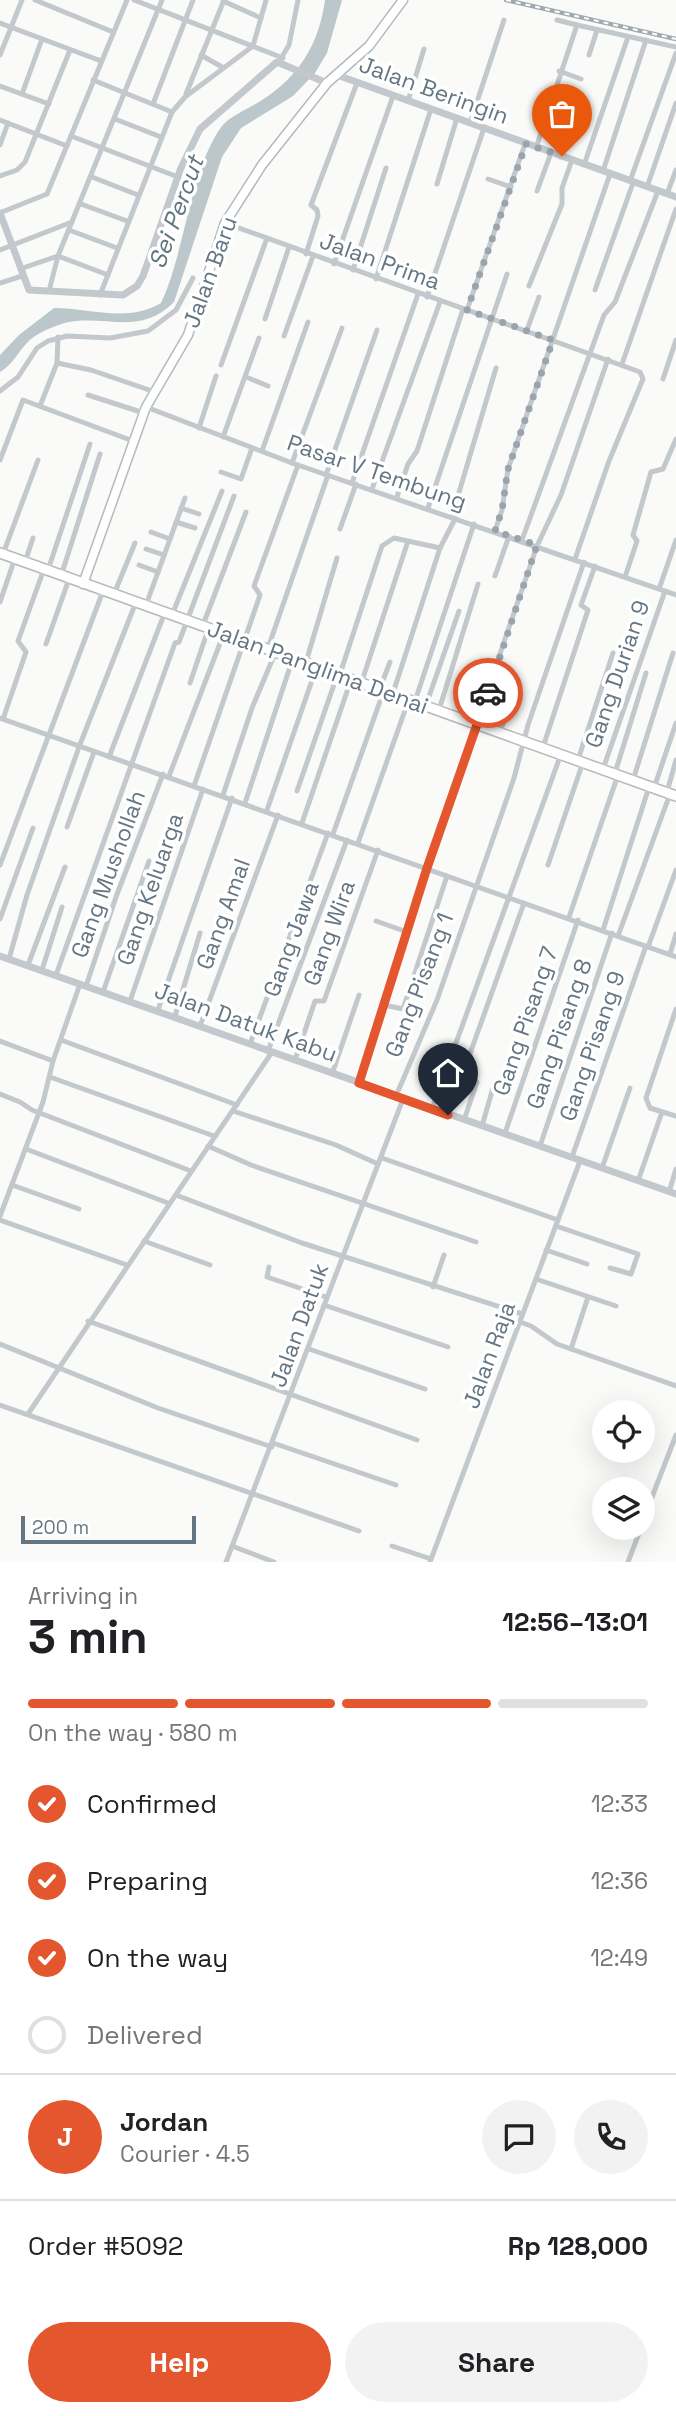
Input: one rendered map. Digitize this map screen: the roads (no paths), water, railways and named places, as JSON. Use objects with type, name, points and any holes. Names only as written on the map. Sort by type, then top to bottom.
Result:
[{"type":"main road","name":"Jalan Baru","points":[[83,584],[145,410],[188,335],[225,223],[262,165],[323,82],[337,75],[369,46],[403,0]]},
{"type":"main road","name":"Jalan Panglima Denai","points":[[2,553],[671,794]]},
{"type":"street","points":[[0,55],[22,0]]},
{"type":"street","points":[[35,0],[113,32]]},
{"type":"street","points":[[127,0],[47,194],[1,213],[29,290],[123,295],[142,279],[178,177],[204,125],[280,60],[291,39],[298,0]]},
{"type":"street","points":[[134,0],[253,46],[280,60],[286,68],[323,82]]},
{"type":"street","points":[[48,291],[58,256],[162,0]]},
{"type":"street","points":[[153,104],[193,0]]},
{"type":"street","points":[[100,295],[172,112],[185,97],[253,46],[266,0]]},
{"type":"street","points":[[185,97],[223,1],[261,18]]},
{"type":"street","points":[[470,123],[505,20]]},
{"type":"street","points":[[557,20],[676,47]]},
{"type":"street","points":[[0,23],[101,61]]},
{"type":"street","points":[[536,148],[559,71],[577,25]]},
{"type":"street","points":[[589,55],[597,30]]},
{"type":"street","points":[[584,164],[628,37]]},
{"type":"street","points":[[22,94],[42,39]]},
{"type":"street","points":[[495,531],[502,510],[508,469],[553,340],[646,40]]},
{"type":"street","points":[[408,101],[424,49]]},
{"type":"street","points":[[0,176],[23,166],[71,50]]},
{"type":"street","points":[[595,290],[676,53]]},
{"type":"street","points":[[201,55],[222,67]]},
{"type":"street","points":[[559,71],[581,79]]},
{"type":"street","name":"Jalan Beringin","points":[[337,75],[676,197]]},
{"type":"street","points":[[93,80],[172,112]]},
{"type":"street","points":[[306,254],[318,216],[311,205],[356,83]]},
{"type":"street","points":[[0,86],[49,104]]},
{"type":"street","points":[[334,264],[393,96]]},
{"type":"street","points":[[647,187],[676,103]]},
{"type":"street","points":[[562,156],[579,106]]},
{"type":"street","points":[[376,279],[431,109]]},
{"type":"street","points":[[437,184],[457,118]]},
{"type":"street","points":[[115,119],[161,137]]},
{"type":"street","points":[[0,120],[67,146]]},
{"type":"street","points":[[0,145],[8,123]]},
{"type":"street","points":[[427,297],[484,128]]},
{"type":"street","points":[[71,136],[178,177]]},
{"type":"street","points":[[397,497],[408,464],[417,451],[465,309],[526,144]]},
{"type":"street","points":[[537,191],[551,153]]},
{"type":"street","points":[[529,286],[562,204],[562,188],[572,160]]},
{"type":"street","points":[[353,270],[386,168]]},
{"type":"street","points":[[667,194],[676,170]]},
{"type":"street","points":[[92,177],[138,195]]},
{"type":"street","points":[[488,180],[512,187]]},
{"type":"street","points":[[522,540],[608,308],[615,302],[658,191]]},
{"type":"street","points":[[81,204],[127,221]]},
{"type":"street","points":[[622,364],[676,209]]},
{"type":"street","points":[[0,250],[72,222]]},
{"type":"street","name":"Jalan Prima","points":[[225,223],[440,302],[591,352],[641,374],[643,379],[609,461],[575,559]]},
{"type":"street","points":[[69,230],[117,248]]},
{"type":"street","points":[[220,365],[267,238]]},
{"type":"street","points":[[265,318],[289,247]]},
{"type":"street","points":[[0,283],[58,256],[107,275]]},
{"type":"street","points":[[284,336],[313,256]]},
{"type":"street","points":[[428,508],[507,274]]},
{"type":"street","points":[[0,391],[18,377],[42,344],[58,337],[110,338],[148,331],[176,310],[193,278]]},
{"type":"street","points":[[340,529],[418,293]]},
{"type":"street","points":[[527,330],[539,298]]},
{"type":"street","points":[[372,489],[440,302]]},
{"type":"street","points":[[262,452],[308,322]]},
{"type":"street","points":[[194,786],[260,595],[254,586],[342,328]]},
{"type":"street","points":[[223,795],[377,330]]},
{"type":"street","points":[[40,406],[57,363],[58,337]]},
{"type":"street","points":[[223,437],[260,338]]},
{"type":"street","points":[[663,379],[676,340]]},
{"type":"street","points":[[359,1083],[427,868],[537,545],[561,495],[608,359]]},
{"type":"street","points":[[57,363],[91,370],[155,391]]},
{"type":"street","points":[[250,1044],[454,517],[496,368]]},
{"type":"street","points":[[199,428],[216,376]]},
{"type":"street","points":[[246,377],[268,386]]},
{"type":"street","name":"Pasar V Tembung","points":[[88,395],[199,428],[295,464],[676,595]]},
{"type":"street","points":[[0,460],[23,400],[133,441]]},
{"type":"street","points":[[625,577],[637,541],[633,535],[651,472],[663,469],[676,439]]},
{"type":"street","points":[[90,444],[18,641],[26,652],[1,718],[267,810],[476,887],[578,920],[673,956],[676,934]]},
{"type":"street","points":[[220,472],[241,478],[252,448]]},
{"type":"street","points":[[46,644],[100,454]]},
{"type":"street","points":[[2,553],[38,460]]},
{"type":"street","points":[[109,757],[222,491]]},
{"type":"street","points":[[56,975],[131,763],[234,496]]},
{"type":"street","points":[[9,959],[27,895],[79,747],[141,603],[158,572],[185,498]]},
{"type":"street","points":[[181,508],[199,514]]},
{"type":"street","points":[[190,683],[206,626],[246,512]]},
{"type":"street","points":[[176,522],[195,528]]},
{"type":"street","points":[[358,844],[474,524]]},
{"type":"street","points":[[151,532],[170,539]]},
{"type":"street","points":[[495,576],[509,536]]},
{"type":"street","points":[[25,562],[33,538]]},
{"type":"street","points":[[297,791],[382,545],[394,538],[440,548]]},
{"type":"street","name":"Gang Durian 9","points":[[603,769],[676,540]]},
{"type":"street","points":[[362,681],[408,541]]},
{"type":"street","points":[[114,594],[135,543]]},
{"type":"street","points":[[146,549],[164,555]]},
{"type":"street","points":[[0,602],[15,558]]},
{"type":"street","points":[[306,662],[337,558]]},
{"type":"street","name":"Gang Pisang 1","points":[[400,1097],[476,887],[584,562]]},
{"type":"street","points":[[139,565],[158,572]]},
{"type":"street","points":[[543,747],[588,610],[582,604],[595,566]]},
{"type":"street","points":[[439,710],[478,584]]},
{"type":"street","points":[[0,865],[103,591]]},
{"type":"street","points":[[426,705],[458,611]]},
{"type":"street","name":"Gang Mushollah","points":[[0,1218],[80,988],[224,633]]},
{"type":"street","points":[[548,865],[613,653]]},
{"type":"street","points":[[633,780],[673,653]]},
{"type":"street","points":[[245,803],[293,658]]},
{"type":"street","points":[[386,690],[390,662]]},
{"type":"street","points":[[267,810],[317,666]]},
{"type":"street","points":[[569,918],[646,673]]},
{"type":"street","points":[[302,823],[352,677]]},
{"type":"street","points":[[500,732],[508,710]]},
{"type":"street","points":[[603,930],[676,723]]},
{"type":"street","points":[[67,827],[94,752]]},
{"type":"street","points":[[432,1109],[561,754]]},
{"type":"street","name":"Gang Pisang 8","points":[[540,1146],[615,935],[671,794],[676,760]]},
{"type":"street","name":"Gang Keluarga","points":[[130,1001],[203,789]]},
{"type":"street","points":[[158,1010],[232,798]]},
{"type":"street","name":"Gang Amal","points":[[200,1026],[278,815]]},
{"type":"street","points":[[0,919],[33,828]]},
{"type":"street","name":"Gang Jawa","points":[[27,1414],[270,1054],[347,840]]},
{"type":"street","name":"Gang Wira","points":[[295,1060],[315,1001],[323,1002],[325,998],[378,850]]},
{"type":"street","points":[[103,992],[149,861]]},
{"type":"street","points":[[29,965],[65,867]]},
{"type":"street","name":"Gang Pisang 9","points":[[572,1157],[676,870]]},
{"type":"street","points":[[384,1005],[403,1009],[447,876]]},
{"type":"street","points":[[448,1115],[524,903]]},
{"type":"street","points":[[41,970],[62,906]]},
{"type":"street","points":[[376,920],[407,932]]},
{"type":"street","name":"Gang Pisang 7","points":[[505,1133],[578,920]]},
{"type":"street","points":[[175,1016],[200,933]]},
{"type":"street","name":"Jalan Datuk Kabu","points":[[0,956],[56,975],[80,988],[103,992],[158,1010],[270,1054],[295,1060],[673,1193]]},
{"type":"street","points":[[332,1074],[359,995]]},
{"type":"street","points":[[676,1009],[646,1098],[650,1108],[676,1116]]},
{"type":"street","points":[[61,1040],[336,1145],[378,1164]]},
{"type":"street","points":[[0,1041],[53,1061]]},
{"type":"street","points":[[482,1126],[493,1088],[502,1082],[513,1054]]},
{"type":"street","points":[[50,1077],[214,1136]]},
{"type":"street","points":[[464,1120],[477,1082]]},
{"type":"street","points":[[602,1168],[630,1088]]},
{"type":"street","points":[[0,1094],[39,1112],[191,1171]]},
{"type":"street","name":"Jalan Datuk","points":[[226,1562],[309,1349],[326,1297],[382,1158],[400,1097]]},
{"type":"street","points":[[638,1181],[663,1112]]},
{"type":"street","points":[[208,1146],[251,1164],[476,1242]]},
{"type":"street","points":[[26,1149],[169,1203]]},
{"type":"street","points":[[382,1158],[638,1254],[629,1275],[610,1268]]},
{"type":"street","name":"Jalan Raja","points":[[430,1559],[580,1161]]},
{"type":"street","points":[[673,1193],[676,1169]]},
{"type":"street","points":[[12,1185],[79,1209]]},
{"type":"street","points":[[176,1195],[433,1287],[478,1298],[522,1314]]},
{"type":"street","points":[[0,1218],[127,1265]]},
{"type":"street","points":[[144,1241],[209,1265]]},
{"type":"street","points":[[546,1250],[587,1264]]},
{"type":"street","points":[[433,1287],[444,1255]]},
{"type":"street","points":[[269,1267],[267,1277],[326,1297]]},
{"type":"street","points":[[536,1279],[616,1306]]},
{"type":"street","points":[[571,1349],[588,1297]]},
{"type":"street","points":[[324,1305],[448,1347]]},
{"type":"street","points":[[88,1321],[417,1440]]},
{"type":"street","points":[[520,1322],[571,1349],[676,1386]]},
{"type":"street","points":[[0,1344],[58,1366],[80,1379],[158,1408],[396,1485]]},
{"type":"street","points":[[309,1349],[425,1389]]},
{"type":"street","points":[[0,1405],[359,1531]]},
{"type":"street","points":[[655,1492],[676,1435]]},
{"type":"street","points":[[628,1562],[636,1540]]},
{"type":"street","points":[[232,1546],[274,1562]]},
{"type":"street","points":[[392,1546],[430,1559]]},
{"type":"railway","points":[[506,0],[676,39]]},
{"type":"water label","name":"Sei Percut","points":[[176,212]]}]
